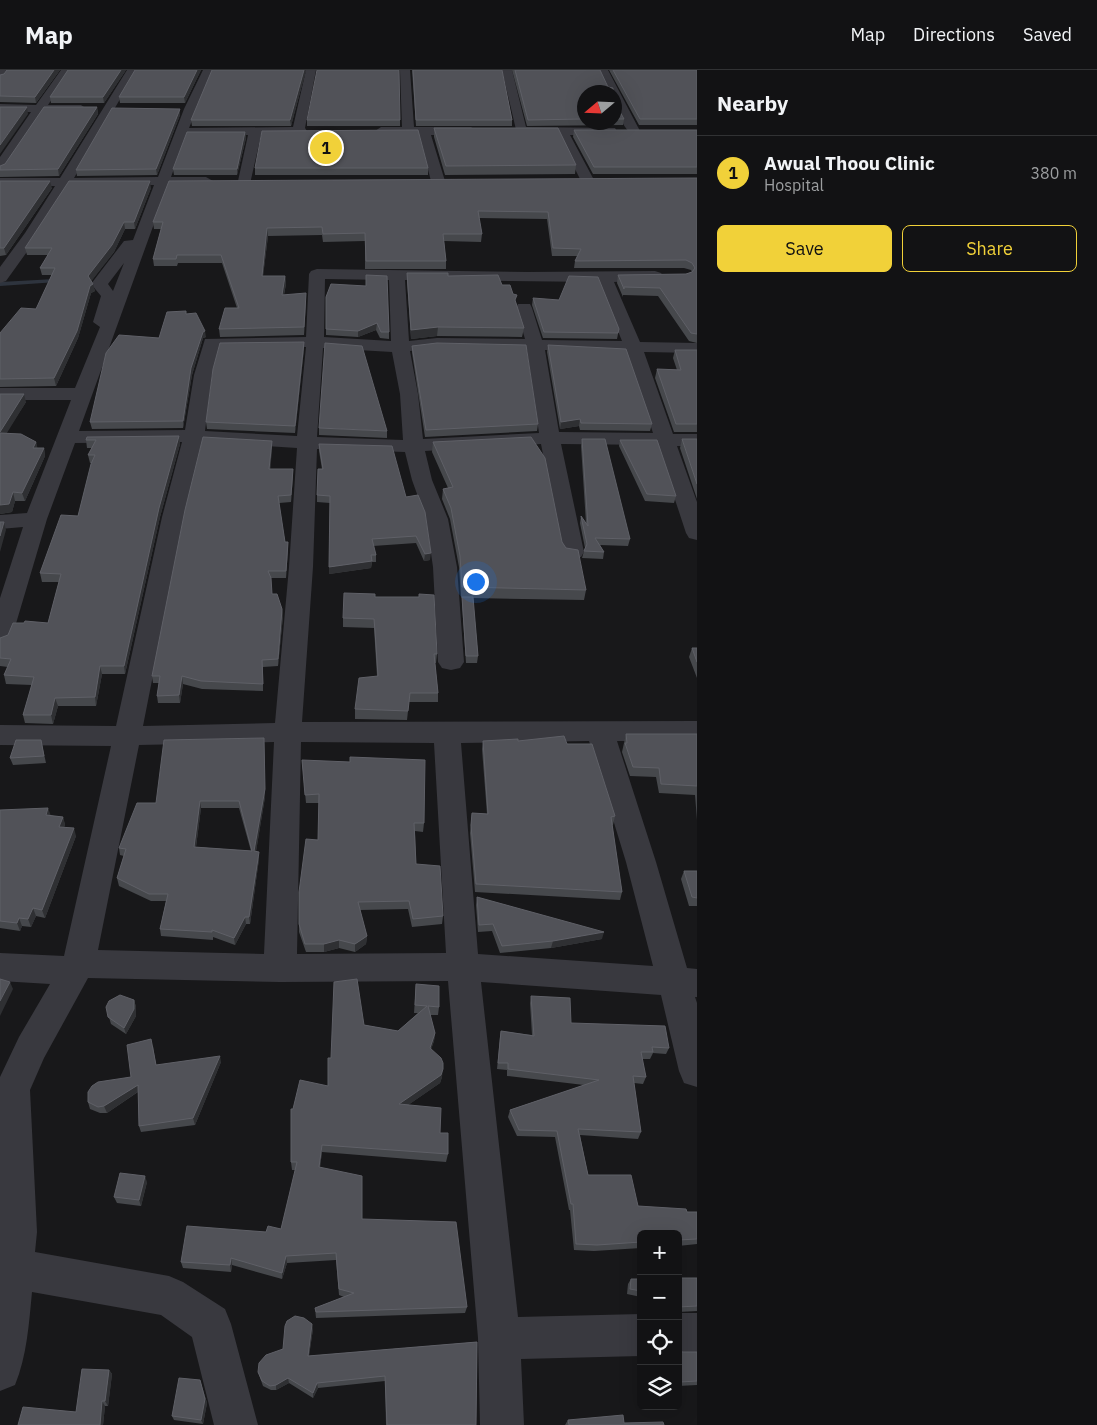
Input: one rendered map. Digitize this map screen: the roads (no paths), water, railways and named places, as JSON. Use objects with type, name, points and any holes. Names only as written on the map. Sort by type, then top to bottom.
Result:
[{"type":"street","points":[[0,77],[6,70]]},
{"type":"street","points":[[0,167],[66,70]]},
{"type":"street","points":[[0,278],[32,235],[132,70]]},
{"type":"street","points":[[0,637],[36,519],[163,182],[181,132],[185,109],[208,70]]},
{"type":"street","points":[[298,131],[311,70]]},
{"type":"street","points":[[404,70],[408,131]]},
{"type":"street","points":[[507,70],[516,131],[639,131],[603,70]]},
{"type":"street","points":[[0,108],[125,109]]},
{"type":"street","points":[[181,132],[316,131]]},
{"type":"street","points":[[372,131],[482,131]]},
{"type":"street","points":[[424,131],[438,181]]},
{"type":"street","points":[[562,131],[592,180],[568,180]]},
{"type":"street","points":[[0,182],[250,181],[255,132]]},
{"type":"street","points":[[280,968],[288,732],[301,567],[306,441],[315,342],[317,274],[397,274],[530,278],[666,276]]},
{"type":"street","points":[[397,274],[400,347],[409,394],[414,447],[422,480],[437,519],[445,567],[451,662]]},
{"type":"street","points":[[604,277],[633,346],[697,533]]},
{"type":"street","points":[[524,308],[535,344],[550,438],[573,552]]},
{"type":"street","points":[[0,1370],[9,1320],[17,1232],[12,1090],[31,1048],[77,967],[128,736],[173,517],[194,436],[203,375],[211,343],[315,342],[400,347],[437,343],[535,344],[697,348]]},
{"type":"street","points":[[0,394],[83,394]]},
{"type":"street","points":[[66,437],[194,436],[414,447],[550,438],[697,440]]},
{"type":"street","points":[[0,522],[36,519]]},
{"type":"street","points":[[0,735],[128,736],[288,732],[697,731]]},
{"type":"street","points":[[600,732],[641,862],[685,982],[689,1035],[697,1071]]},
{"type":"street","points":[[447,733],[463,967],[499,1338],[502,1425]]},
{"type":"street","points":[[0,967],[463,967],[685,982]]},
{"type":"street","points":[[14,1269],[169,1296],[210,1324],[236,1425]]},
{"type":"street","points":[[682,1334],[697,1334]]},
{"type":"street","points":[[499,1338],[637,1335]]},
{"type":"waterway","points":[[0,284],[55,281]]},
{"type":"place","name":"Awual Thoou Clinic","points":[[326,148]]}]
